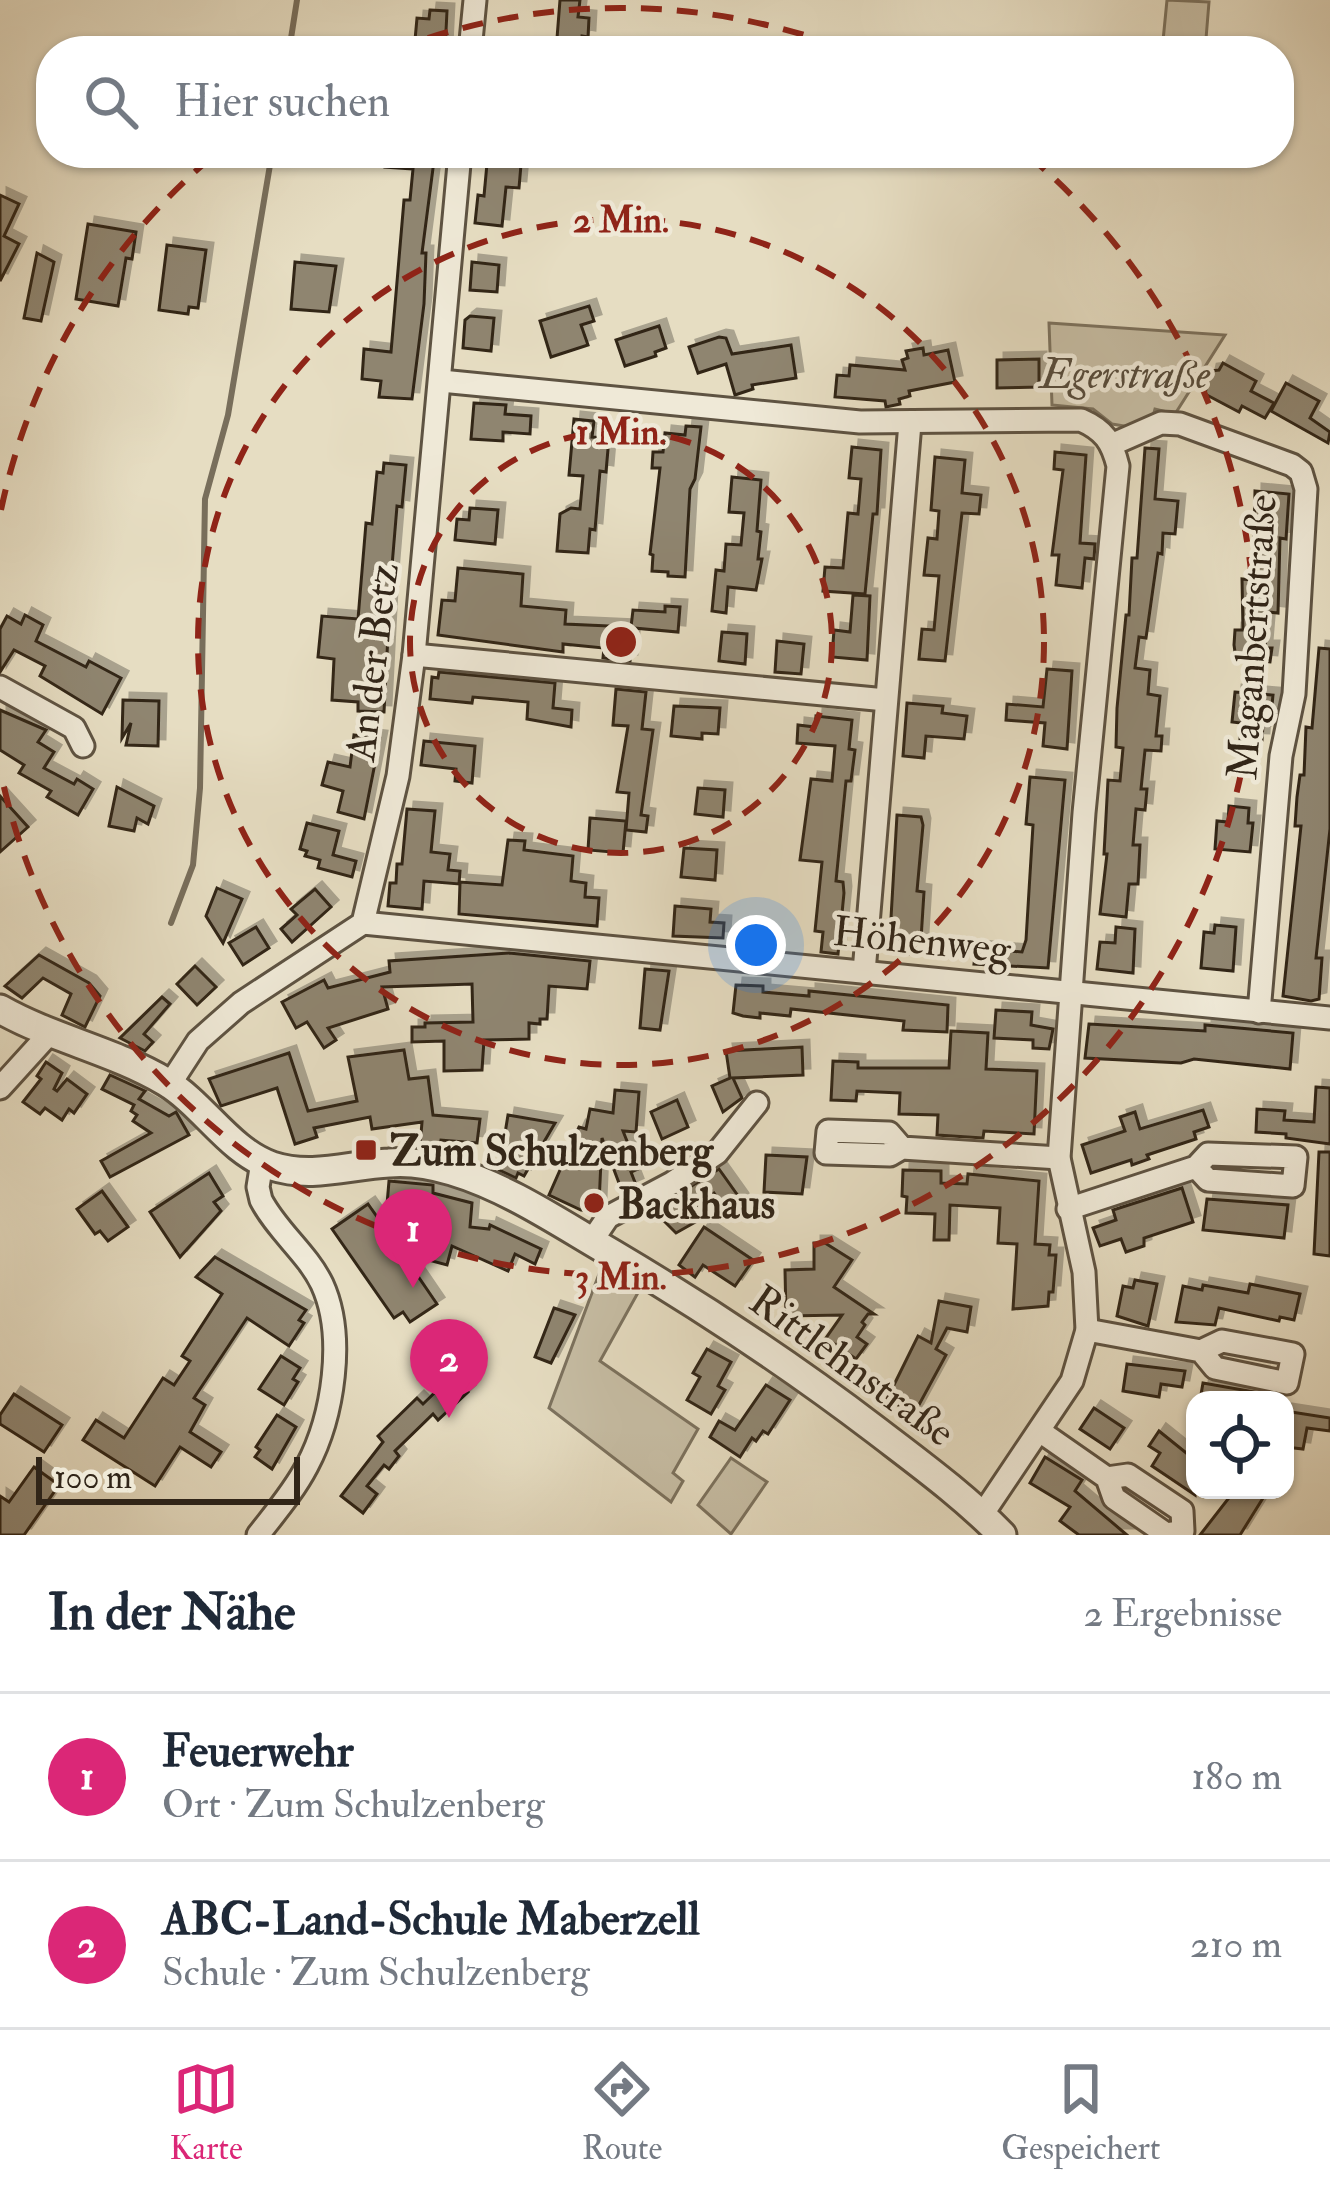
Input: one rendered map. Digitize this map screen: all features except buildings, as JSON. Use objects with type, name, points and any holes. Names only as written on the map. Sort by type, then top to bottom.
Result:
[{"type":"street","points":[[471,36],[475,0]]},
{"type":"street","name":"An der Betz","points":[[364,923],[398,776],[414,655],[459,168]]},
{"type":"street","points":[[441,381],[724,411],[910,424],[1082,420],[1103,432],[1111,445],[1118,466],[1059,1158],[1084,1272],[1087,1330],[1072,1381],[982,1515]]},
{"type":"street","name":"Maganbertstraße","points":[[1111,445],[1160,423],[1180,424],[1292,465],[1306,489],[1294,694],[1281,756],[1259,1012]]},
{"type":"street","points":[[864,972],[910,424]]},
{"type":"street","points":[[414,655],[886,700]]},
{"type":"street","points":[[0,687],[74,728],[83,746]]},
{"type":"street","points":[[170,1084],[199,1041],[242,1003],[364,923]]},
{"type":"street","name":"Höhenweg","points":[[364,923],[1330,1018]]},
{"type":"street","points":[[0,1010],[146,1070],[170,1084],[262,1162],[258,1187],[262,1200],[320,1281],[332,1316],[333,1343],[328,1408],[320,1438],[307,1467],[258,1535]]},
{"type":"street","points":[[0,1088],[49,1034]]},
{"type":"street","points":[[591,1242],[608,1217],[717,1154],[757,1103]]},
{"type":"street","points":[[902,1148],[1059,1158]]},
{"type":"street","name":"Rittlehnstraße","points":[[262,1162],[306,1172],[388,1162],[445,1169],[491,1185],[808,1379],[1002,1535]]},
{"type":"street","points":[[1068,1209],[1196,1167]]},
{"type":"street","points":[[1087,1330],[1201,1351]]},
{"type":"street","points":[[1041,1432],[1107,1478]]},
{"type":"green space","points":[[1167,0],[1209,2],[1206,36],[1163,36]]},
{"type":"green space","name":"Egerstraße","points":[[1049,323],[1225,335],[1175,414],[1155,409],[1153,416],[1130,427],[1112,424],[1093,409],[1052,405]]},
{"type":"green space","points":[[602,1266],[640,1289],[600,1361],[698,1429],[673,1473],[683,1481],[671,1502],[549,1408]]},
{"type":"green space","points":[[731,1458],[767,1482],[731,1534],[698,1505]]},
{"type":"waterway","points":[[291,36],[297,0]]},
{"type":"waterway","points":[[171,923],[193,865],[200,788],[205,499],[228,415],[269,168]]},
{"type":"place","name":"Zum Schulzenberg","points":[[366,1150]]},
{"type":"place","name":"Backhaus","points":[[594,1203]]},
{"type":"place","name":"Feuerwehr","points":[[413,1288]]},
{"type":"place","name":"ABC-Land-Schule Maberzell","points":[[449,1418]]}]
